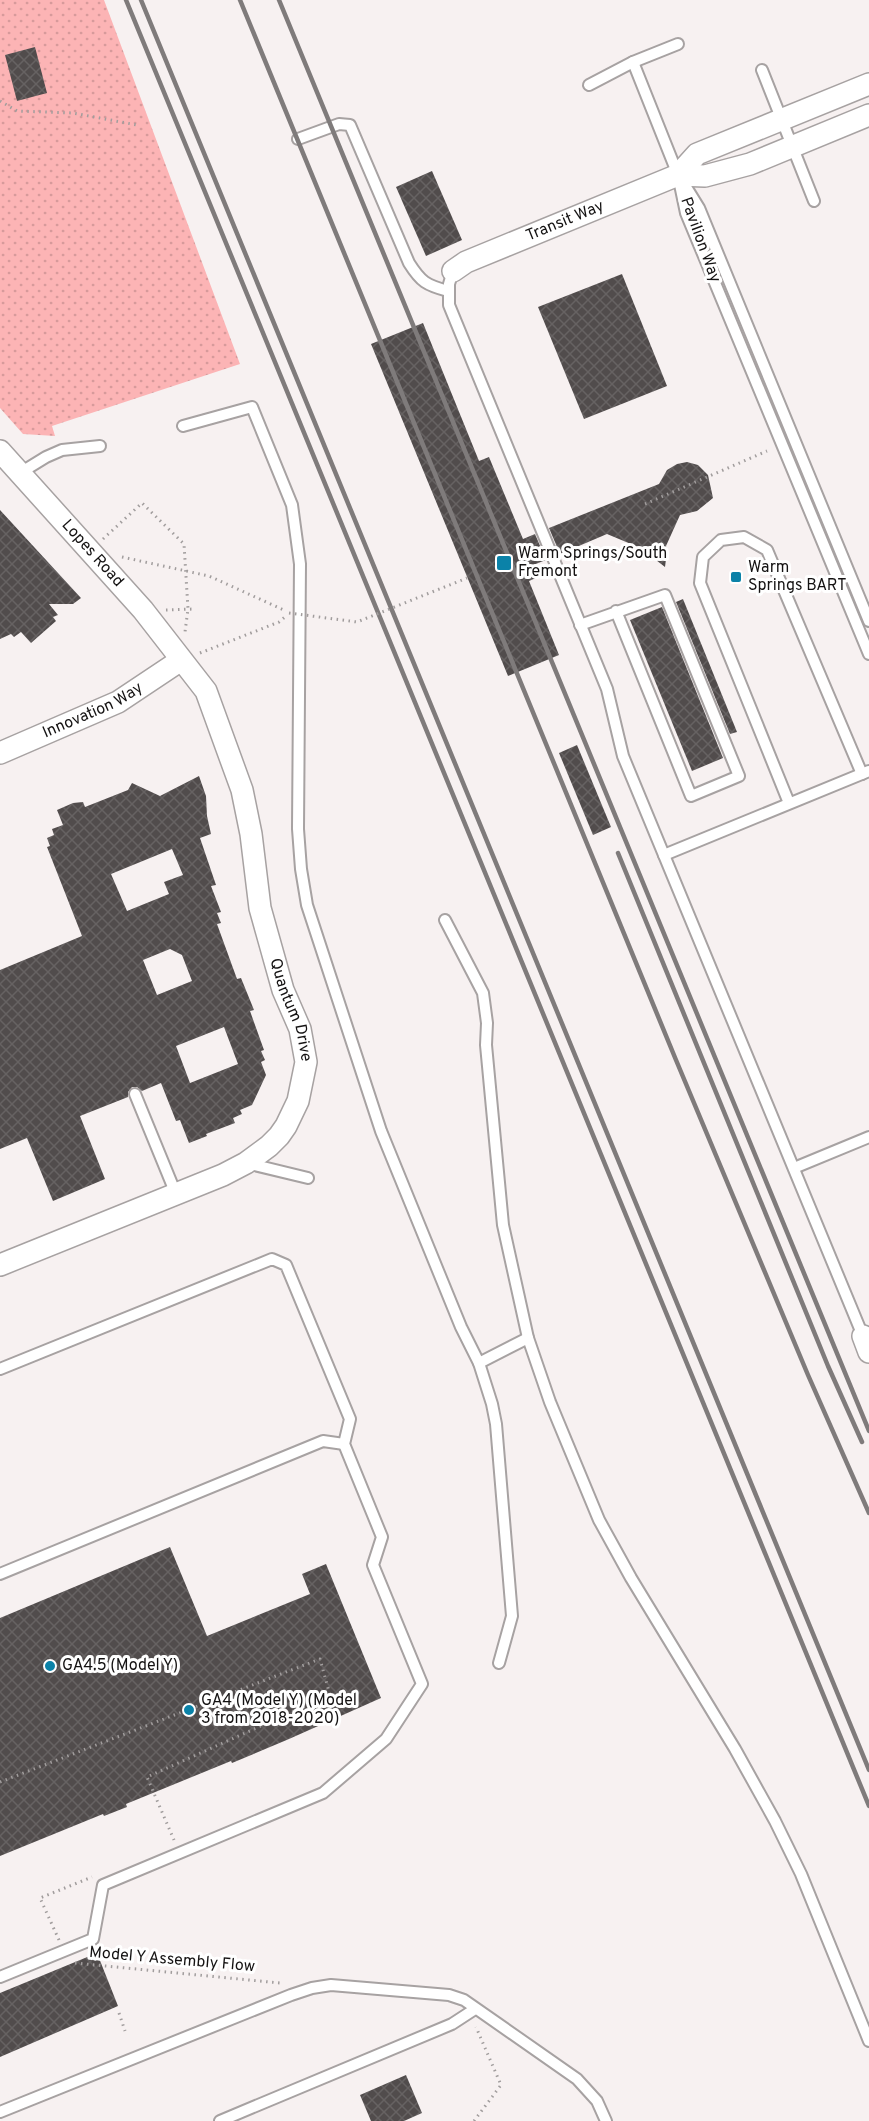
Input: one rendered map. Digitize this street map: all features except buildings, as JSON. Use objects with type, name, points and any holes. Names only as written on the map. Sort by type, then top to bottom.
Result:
[{"type":"street","name":"Transit Way","points":[[451,281],[466,262],[678,174],[696,154],[869,84]]},
{"type":"street","name":"Transit Way","points":[[678,174],[705,176],[750,164],[869,115]]},
{"type":"street","name":"Lopes Road","points":[[0,451],[143,610],[181,660]]},
{"type":"street","name":"Innovation Way","points":[[0,753],[117,702],[181,660]]},
{"type":"street","name":"Quantum Drive","points":[[0,1265],[176,1194],[246,1163],[269,1146],[286,1126],[297,1101],[306,1062],[300,1029],[284,990],[260,908],[251,834],[242,790],[206,691],[181,660]]},
{"type":"lane","points":[[589,85],[633,62],[678,44]]},
{"type":"lane","points":[[633,62],[678,174]]},
{"type":"lane","points":[[762,70],[814,201]]},
{"type":"lane","points":[[298,139],[339,124],[350,125],[409,263],[419,279],[430,286],[451,281],[449,305],[610,698],[623,756],[866,1344]]},
{"type":"lane","name":"Pavilion Way","points":[[678,174],[699,208],[869,621]]},
{"type":"lane","name":"Pavilion Way","points":[[678,174],[686,213],[869,654]]},
{"type":"lane","points":[[183,426],[252,407],[292,505],[300,564],[298,829],[301,869],[308,905],[331,983],[381,1131],[461,1327],[479,1364],[492,1404],[496,1424],[512,1616],[499,1663]]},
{"type":"lane","points":[[21,473],[62,450],[100,446]]},
{"type":"lane","points":[[664,855],[865,772],[767,550],[744,537],[722,540],[703,557],[700,583],[789,803]]},
{"type":"lane","points":[[580,625],[616,611],[665,594],[739,776],[692,796],[616,611]]},
{"type":"lane","points":[[445,920],[483,993],[503,1225],[528,1338],[550,1402],[598,1520],[729,1739],[775,1821],[801,1874],[869,2041]]},
{"type":"lane","points":[[135,1094],[176,1194]]},
{"type":"lane","points":[[794,1168],[869,1137]]},
{"type":"lane","points":[[246,1163],[308,1178]]},
{"type":"lane","points":[[0,1369],[272,1259],[286,1265],[350,1419],[344,1444],[382,1537],[373,1564],[422,1684],[386,1738],[323,1793],[103,1885],[93,1939],[0,1977]]},
{"type":"lane","points":[[479,1364],[528,1338]]},
{"type":"lane","points":[[0,1574],[323,1441],[344,1444]]},
{"type":"lane","points":[[0,2112],[312,1988],[331,1985],[449,1995],[464,2000],[576,2079],[597,2101],[606,2121]]},
{"type":"lane","points":[[220,2121],[452,2024],[475,2008]]},
{"type":"path","points":[[0,101],[17,111],[73,113],[137,125]]},
{"type":"path","points":[[645,504],[767,452]]},
{"type":"path","points":[[91,551],[142,503],[184,544],[188,609],[181,660],[279,622]]},
{"type":"path","points":[[91,551],[209,576],[289,613],[357,622],[467,578]]},
{"type":"path","points":[[0,1782],[320,1659],[330,1695],[147,1777],[175,1844]]},
{"type":"path","points":[[60,1941],[40,1898],[92,1877]]},
{"type":"path","name":"Model Y Assembly Flow","points":[[69,1963],[290,1984]]},
{"type":"path","points":[[464,2000],[501,2085],[474,2121]]},
{"type":"path","points":[[119,2013],[125,2031]]},
{"type":"shaded area","points":[[0,0],[104,0],[240,364],[52,426],[55,436],[23,434],[0,408]]},
{"type":"railway","points":[[126,0],[869,1806]]},
{"type":"railway","points":[[141,0],[869,1770]]},
{"type":"railway","points":[[240,0],[676,1060],[808,1375],[869,1513]]},
{"type":"railway","points":[[279,0],[869,1431]]},
{"type":"railway","points":[[618,853],[828,1366],[862,1442]]},
{"type":"place","name":"Warm Springs/South Fremont","points":[[504,563]]},
{"type":"place","name":"Warm Springs BART","points":[[736,577]]},
{"type":"place","name":"GA4.5 (Model Y)","points":[[50,1666]]},
{"type":"place","name":"GA4 (Model Y) (Model 3 from 2018-2020)","points":[[189,1710]]}]
